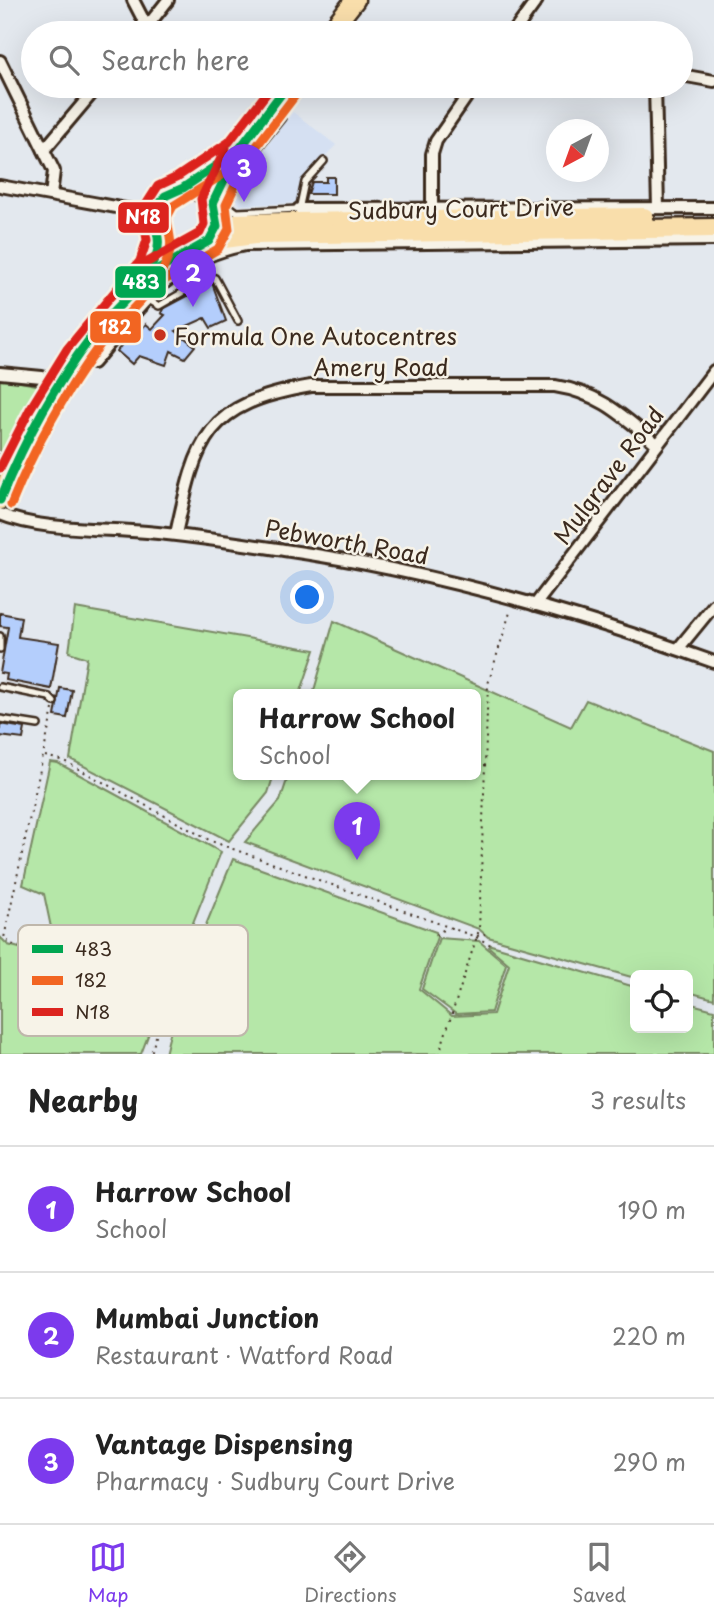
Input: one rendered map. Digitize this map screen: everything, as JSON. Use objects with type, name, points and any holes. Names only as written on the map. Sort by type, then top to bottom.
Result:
[{"type":"main road","points":[[338,21],[355,0]]},
{"type":"main road","points":[[215,208],[246,148],[277,98]]},
{"type":"main road","points":[[192,256],[172,249],[160,239],[154,214],[165,196],[183,188],[246,148]]},
{"type":"main road","points":[[0,500],[24,446],[60,384],[111,312],[192,256],[194,251],[209,241],[217,226],[215,208],[203,193],[183,188]]},
{"type":"main road","name":"Sudbury Court Drive","points":[[215,208],[231,223],[299,215],[336,228],[596,224],[711,216]]},
{"type":"main road","name":"Sudbury Court Drive","points":[[209,241],[256,242],[336,228],[478,214],[596,224],[617,213],[711,216]]},
{"type":"main road","points":[[149,285],[160,239]]},
{"type":"street","points":[[133,0],[141,21]]},
{"type":"street","points":[[152,21],[168,0]]},
{"type":"street","points":[[522,21],[537,0]]},
{"type":"street","points":[[0,61],[54,171],[51,195]]},
{"type":"street","points":[[693,78],[714,82]]},
{"type":"street","points":[[44,150],[88,98]]},
{"type":"street","points":[[432,209],[432,154],[436,141],[466,98]]},
{"type":"street","points":[[655,98],[658,208]]},
{"type":"street","points":[[0,186],[154,214]]},
{"type":"street","name":"Sudbury Court Drive","points":[[299,215],[432,209],[478,214],[617,213],[658,208],[711,216]]},
{"type":"street","name":"Sudbury Court Drive","points":[[256,242],[714,240]]},
{"type":"street","points":[[192,256],[256,242]]},
{"type":"street","name":"Mulgrave Road","points":[[535,605],[714,371]]},
{"type":"street","points":[[0,373],[42,377],[60,384]]},
{"type":"street","name":"Amery Road","points":[[176,534],[190,468],[208,433],[242,405],[272,393],[311,386],[555,386],[575,389],[601,399],[657,444]]},
{"type":"street","name":"Pebworth Road","points":[[0,514],[34,523],[176,534],[335,557],[514,598],[714,662]]},
{"type":"street","points":[[678,649],[714,605]]},
{"type":"lane","points":[[246,148],[226,194],[233,210],[244,213],[269,208],[299,215],[305,182],[324,161]]},
{"type":"lane","points":[[192,256],[206,276],[215,278],[238,321]]},
{"type":"lane","points":[[149,285],[159,306],[206,276]]},
{"type":"lane","points":[[0,636],[0,649]]},
{"type":"lane","points":[[0,687],[49,696],[54,702]]},
{"type":"lane","points":[[0,719],[38,725]]},
{"type":"path","points":[[439,1054],[479,930],[488,684],[514,598]]},
{"type":"path","points":[[18,946],[4,939],[45,757],[54,702]]},
{"type":"path","points":[[45,757],[64,761],[211,841],[448,926],[491,945]]},
{"type":"path","points":[[436,935],[448,926]]},
{"type":"path","points":[[476,937],[485,934]]},
{"type":"path","points":[[150,1054],[155,1036]]},
{"type":"shaded area","points":[[293,112],[336,145],[306,176],[295,203],[240,205],[233,191]]},
{"type":"green space","points":[[0,378],[41,386],[0,465]]},
{"type":"green space","points":[[75,608],[315,650],[302,689],[233,689],[233,780],[272,780],[268,793],[229,841],[70,759],[87,658],[69,652]]},
{"type":"green space","points":[[334,621],[571,727],[586,700],[714,751],[714,999],[693,993],[693,970],[630,970],[630,977],[488,937],[479,929],[245,842],[280,801],[287,780],[481,780],[481,689],[314,689]]},
{"type":"green space","points":[[50,762],[58,763],[221,852],[192,925],[50,925],[44,894],[23,885]]},
{"type":"green space","points":[[233,859],[436,932],[437,937],[419,989],[452,1016],[493,1014],[509,964],[489,947],[491,945],[630,986],[630,1033],[693,1033],[693,1004],[714,1010],[714,1054],[165,1054],[169,1036],[248,1036],[248,925],[206,925]]},
{"type":"green space","points":[[0,937],[8,945],[18,948],[18,1036],[148,1036],[141,1054],[0,1054]]},
{"type":"green space","points":[[439,938],[479,941],[506,964],[491,1012],[456,1014],[422,989]]},
{"type":"building","points":[[326,177],[334,177],[334,194],[308,194],[312,182],[326,182]]},
{"type":"building","points":[[212,283],[226,321],[211,328],[205,318],[176,331],[195,346],[185,358],[171,351],[166,365],[139,356],[132,364],[117,351],[127,338],[131,341],[146,324],[152,329],[165,315],[161,313],[163,309]]},
{"type":"building","points":[[0,613],[21,617],[18,637],[59,643],[51,689],[6,680],[7,674],[0,673],[8,627],[0,626]]},
{"type":"building","points":[[60,688],[72,690],[67,718],[55,716]]},
{"type":"building","points":[[0,724],[25,728],[23,739],[0,736]]},
{"type":"transit line","name":"N18","points":[[0,468],[30,409],[67,349],[140,261],[147,240],[142,211],[158,186],[177,177],[229,142],[263,98]]},
{"type":"transit line","name":"483","points":[[0,500],[19,457],[65,374],[100,326],[136,288],[150,268],[158,245],[154,214],[165,196],[183,188],[238,151],[278,98]]},
{"type":"transit line","name":"182","points":[[11,505],[39,443],[73,384],[99,346],[146,294],[162,271],[170,252],[167,217],[173,206],[246,160],[293,98]]},
{"type":"transit line","name":"N18","points":[[135,269],[200,233],[204,224],[201,199],[226,148]]},
{"type":"transit line","name":"483","points":[[142,279],[209,241],[217,226],[213,203],[237,153]]},
{"type":"transit line","name":"182","points":[[149,289],[218,249],[229,229],[226,205],[248,158]]},
{"type":"place","name":"Vantage Dispensing","points":[[244,202]]},
{"type":"place","name":"Mumbai Junction","points":[[193,307]]},
{"type":"place","name":"Formula One Autocentres","points":[[160,335]]},
{"type":"place","name":"Harrow School","points":[[357,860]]}]
